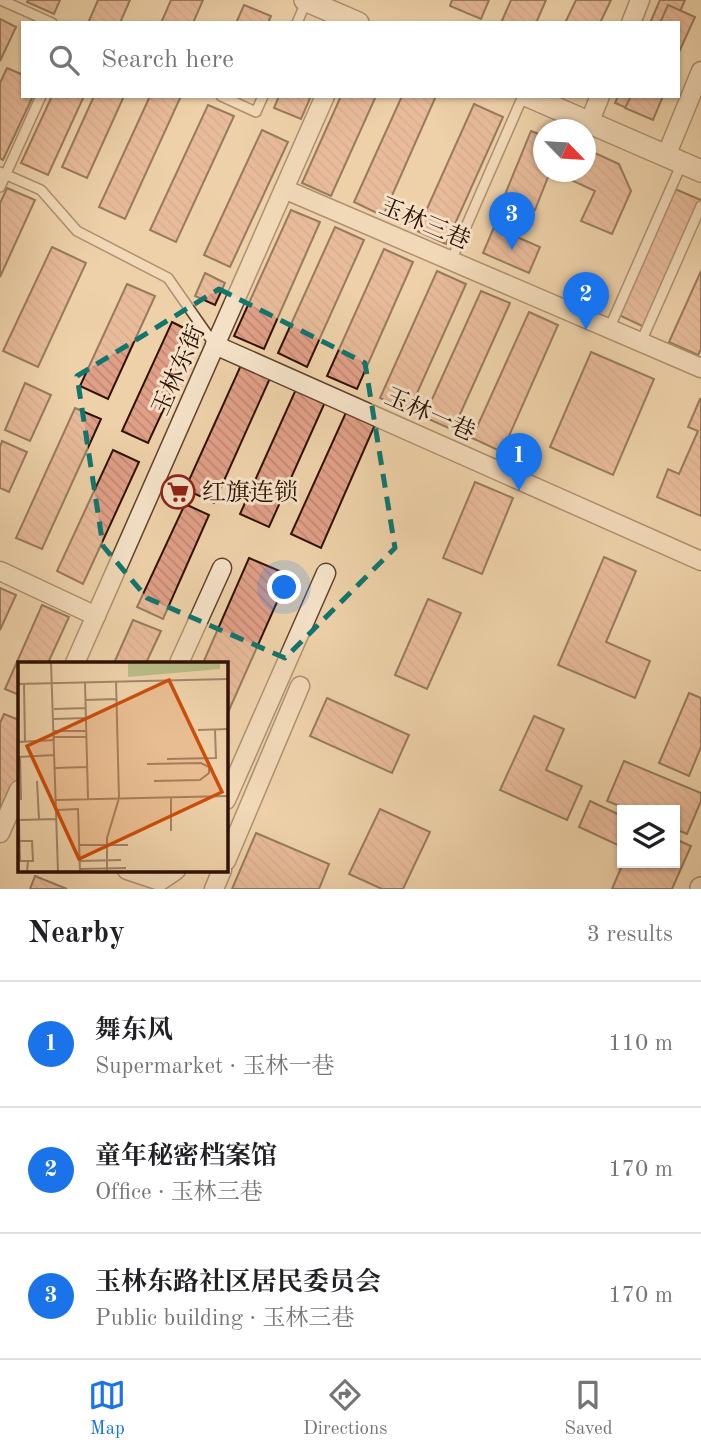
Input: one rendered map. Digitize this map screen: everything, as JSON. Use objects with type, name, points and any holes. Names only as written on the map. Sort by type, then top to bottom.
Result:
[{"type":"street","points":[[306,0],[353,21]]},
{"type":"street","points":[[632,21],[640,0]]},
{"type":"street","points":[[596,126],[683,163],[701,71]]},
{"type":"street","name":"玉林东街","points":[[75,662],[323,98]]},
{"type":"street","points":[[530,98],[580,119]]},
{"type":"street","points":[[591,119],[599,98]]},
{"type":"street","name":"玉林三巷","points":[[284,189],[701,368]]},
{"type":"street","name":"玉林一巷","points":[[215,345],[701,561]]},
{"type":"street","points":[[178,662],[222,568]]},
{"type":"street","points":[[0,572],[96,616]]},
{"type":"street","points":[[228,795],[326,573]]},
{"type":"street","points":[[228,856],[300,686]]},
{"type":"street","points":[[0,833],[18,792]]},
{"type":"street","points":[[133,872],[160,881],[173,872]]},
{"type":"street","points":[[214,889],[221,872]]},
{"type":"lane","points":[[1,0],[48,21]]},
{"type":"lane","points":[[297,21],[306,0]]},
{"type":"lane","points":[[0,187],[3,173],[40,98]]},
{"type":"lane","points":[[225,98],[256,112],[262,98]]},
{"type":"lane","points":[[451,261],[524,98]]},
{"type":"lane","points":[[609,328],[683,163]]},
{"type":"lane","points":[[3,173],[41,190],[77,231],[168,278],[215,345]]},
{"type":"lane","points":[[641,342],[701,206]]},
{"type":"highlighted area","points":[[219,289],[365,363],[395,548],[285,658],[147,598],[103,546],[77,376]]},
{"type":"building","points":[[60,0],[54,14],[27,2]]},
{"type":"building","points":[[98,0],[130,0],[121,21],[89,21]]},
{"type":"building","points":[[171,0],[203,0],[194,21],[162,21]]},
{"type":"building","points":[[452,0],[489,0],[481,19],[450,6]]},
{"type":"building","points":[[511,0],[546,0],[537,21],[502,21]]},
{"type":"building","points":[[576,0],[611,0],[601,21],[566,21]]},
{"type":"building","points":[[660,0],[685,0],[676,21],[651,21]]},
{"type":"building","points":[[244,5],[271,16],[269,21],[237,21]]},
{"type":"building","points":[[668,5],[695,17],[680,50],[680,21],[661,21]]},
{"type":"building","points":[[0,19],[16,27],[0,61]]},
{"type":"building","points":[[7,68],[21,74],[21,98],[32,98],[3,160],[0,158],[0,83]]},
{"type":"building","points":[[51,98],[83,98],[48,175],[21,163]]},
{"type":"building","points":[[93,98],[123,98],[87,178],[62,167]]},
{"type":"building","points":[[149,98],[180,98],[125,219],[99,207]]},
{"type":"building","points":[[278,98],[310,98],[301,119],[274,108]]},
{"type":"building","points":[[340,98],[375,98],[331,196],[302,183]]},
{"type":"building","points":[[401,98],[435,98],[383,216],[354,202]]},
{"type":"building","points":[[617,98],[642,98],[636,112],[615,103]]},
{"type":"building","points":[[630,98],[662,98],[653,120],[625,108]]},
{"type":"building","points":[[474,104],[503,117],[446,244],[417,231]]},
{"type":"building","points":[[208,105],[234,116],[176,242],[150,230]]},
{"type":"building","points":[[262,130],[288,142],[230,267],[204,255]]},
{"type":"building","points":[[531,131],[533,132],[533,182],[546,182],[535,210],[504,197]]},
{"type":"building","points":[[596,154],[619,164],[631,191],[612,234],[581,221],[595,191],[575,182],[596,182]]},
{"type":"building","points":[[7,188],[35,200],[0,277],[0,203]]},
{"type":"building","points":[[675,189],[701,200],[644,327],[619,315]]},
{"type":"building","points":[[291,210],[320,222],[264,349],[234,336]]},
{"type":"building","points":[[335,227],[364,240],[307,367],[278,353]]},
{"type":"building","points":[[494,227],[540,247],[529,273],[483,253]]},
{"type":"building","points":[[52,247],[86,263],[38,367],[3,351]]},
{"type":"building","points":[[384,249],[413,262],[357,389],[327,376]]},
{"type":"building","points":[[437,271],[466,284],[409,411],[380,398]]},
{"type":"building","points":[[701,271],[701,349],[698,355],[669,342]]},
{"type":"building","points":[[205,273],[225,283],[215,305],[195,296]]},
{"type":"building","points":[[127,284],[155,296],[108,399],[80,386]]},
{"type":"building","points":[[481,291],[510,303],[453,430],[424,417]]},
{"type":"building","points":[[529,312],[558,325],[502,452],[472,438]]},
{"type":"building","points":[[172,322],[198,335],[148,443],[122,431]]},
{"type":"building","points":[[591,352],[654,379],[613,475],[550,447]]},
{"type":"building","points":[[242,363],[271,376],[214,503],[185,489]]},
{"type":"building","points":[[25,383],[51,395],[30,441],[5,430]]},
{"type":"building","points":[[297,387],[326,400],[269,527],[240,514]]},
{"type":"building","points":[[700,399],[701,516],[657,497],[668,469],[679,474],[698,431],[688,427]]},
{"type":"building","points":[[75,408],[101,419],[42,549],[16,538]]},
{"type":"building","points":[[348,408],[377,420],[321,548],[291,534]]},
{"type":"building","points":[[2,441],[27,452],[9,492],[0,488]]},
{"type":"building","points":[[113,450],[139,462],[83,584],[57,571]]},
{"type":"building","points":[[475,482],[513,498],[482,574],[443,558]]},
{"type":"building","points":[[185,504],[209,515],[163,619],[137,607]]},
{"type":"building","points":[[604,557],[636,571],[606,642],[650,661],[635,698],[558,665]]},
{"type":"building","points":[[249,558],[289,575],[228,712],[228,662],[203,662]]},
{"type":"building","points":[[0,588],[16,595],[0,630]]},
{"type":"building","points":[[428,599],[461,613],[427,689],[395,675]]},
{"type":"building","points":[[42,605],[69,617],[48,662],[18,662],[18,695],[5,689]]},
{"type":"building","points":[[133,620],[161,631],[146,662],[114,662]]},
{"type":"building","points":[[689,693],[701,698],[701,747],[689,776],[659,763]]},
{"type":"building","points":[[327,698],[409,735],[392,773],[310,736]]},
{"type":"building","points":[[4,714],[18,720],[18,784],[0,825],[0,723]]},
{"type":"building","points":[[534,716],[564,729],[546,770],[582,786],[567,820],[500,790]]},
{"type":"building","points":[[624,761],[701,793],[701,801],[687,834],[680,831],[680,805],[617,805],[607,801]]},
{"type":"building","points":[[590,801],[617,814],[617,845],[579,827]]},
{"type":"building","points":[[380,809],[430,832],[403,889],[382,889],[349,874]]},
{"type":"building","points":[[256,833],[329,864],[319,889],[232,889]]},
{"type":"building","points":[[680,841],[691,846],[672,889],[612,889],[621,868],[680,868]]},
{"type":"building","points":[[35,876],[67,889],[30,889]]},
{"type":"place","name":"玉林东路社区居民委员会","points":[[512,250]]},
{"type":"place","name":"童年秘密档案馆","points":[[586,330]]},
{"type":"place","name":"舞东风","points":[[519,491]]},
{"type":"place","name":"红旗连锁","points":[[178,492]]}]
